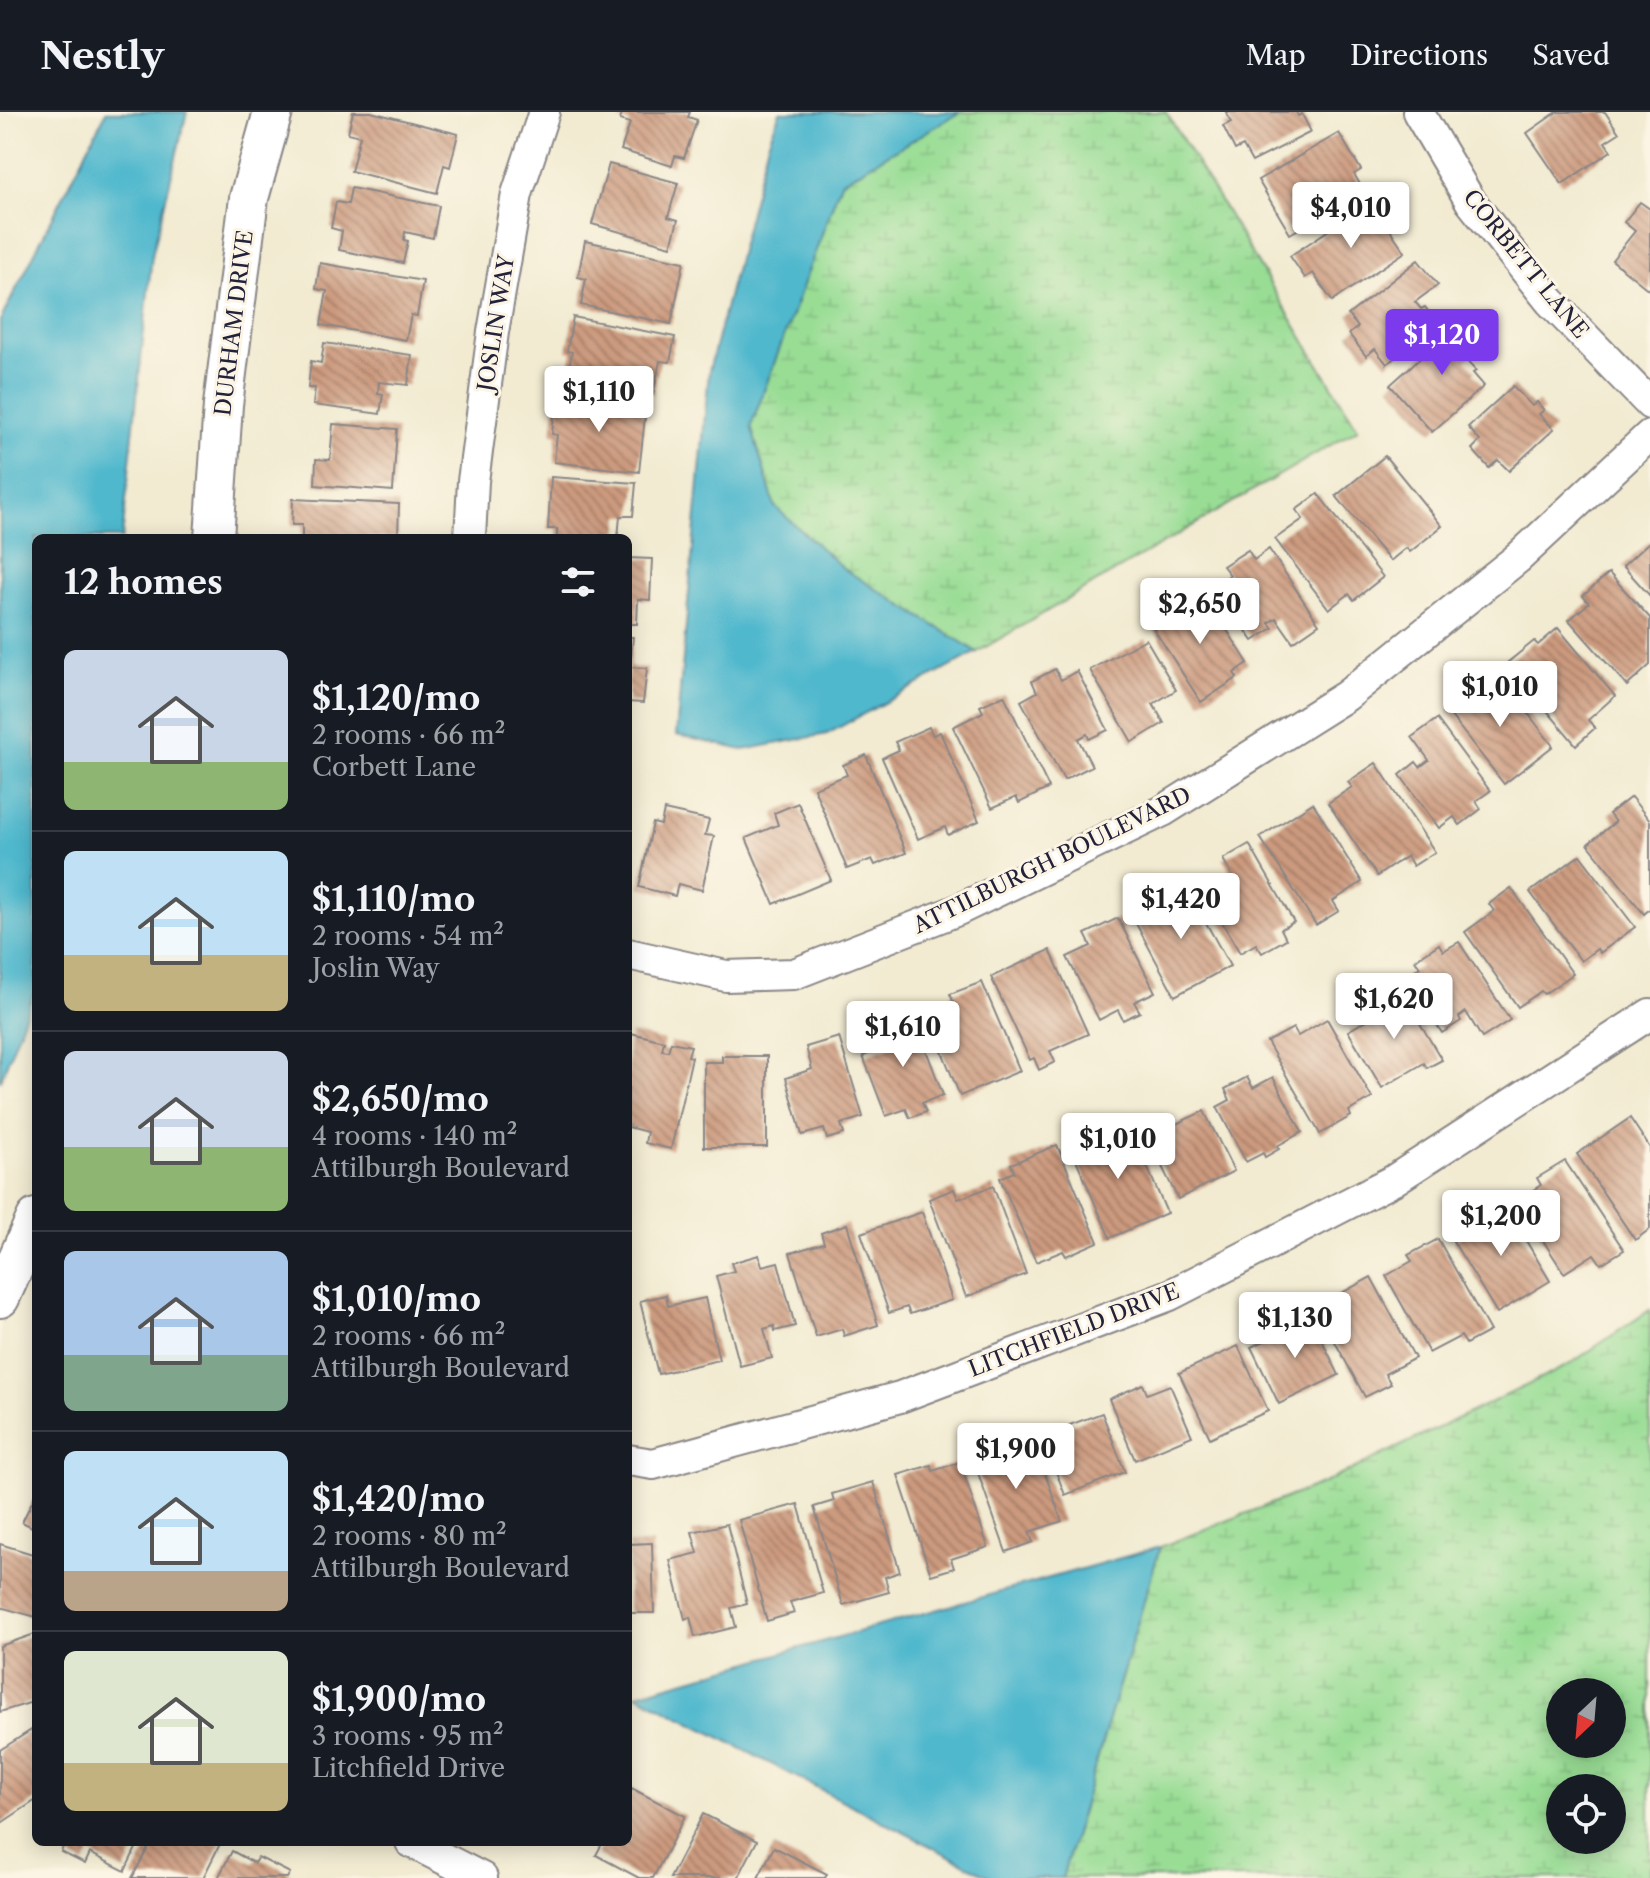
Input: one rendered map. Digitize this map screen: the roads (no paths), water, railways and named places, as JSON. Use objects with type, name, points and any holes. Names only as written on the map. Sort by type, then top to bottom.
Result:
[{"type":"street","name":"DURHAM DRIVE","points":[[214,534],[223,405],[249,198],[273,112]]},
{"type":"street","name":"JOSLIN WAY","points":[[470,534],[473,481],[517,194],[544,112]]},
{"type":"street","name":"CORBETT LANE","points":[[1418,112],[1481,214],[1550,301],[1650,404]]},
{"type":"street","name":"ATTILBURGH BOULEVARD","points":[[632,955],[726,976],[794,974],[958,910],[1163,811],[1346,696],[1518,558],[1650,435]]},
{"type":"street","name":"LITCHFIELD DRIVE","points":[[632,1461],[653,1464],[900,1397],[1170,1295],[1394,1180],[1650,1014]]},
{"type":"street","points":[[0,1298],[32,1227]]},
{"type":"street","points":[[419,1846],[482,1878]]},
{"type":"water","points":[[106,112],[187,112],[152,255],[122,534],[32,534],[32,998],[0,1082],[0,321]]},
{"type":"water","points":[[780,112],[960,112],[841,182],[751,426],[775,507],[844,569],[977,652],[827,734],[743,750],[676,735],[709,371],[767,146]]},
{"type":"water","points":[[1160,1547],[1062,1878],[992,1878],[636,1694]]}]
